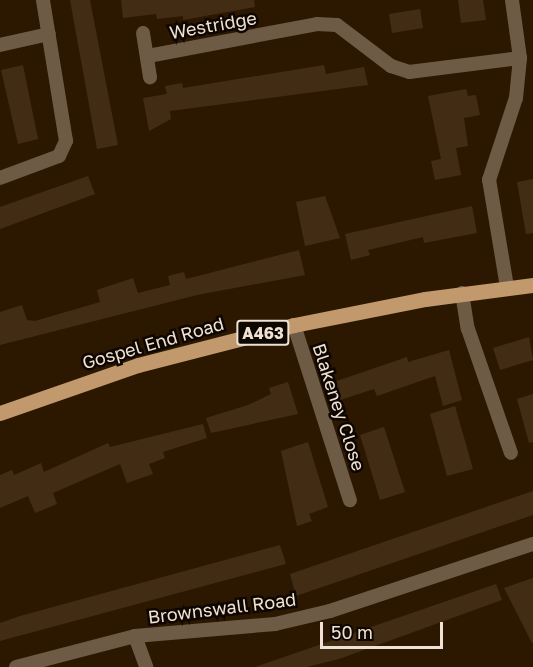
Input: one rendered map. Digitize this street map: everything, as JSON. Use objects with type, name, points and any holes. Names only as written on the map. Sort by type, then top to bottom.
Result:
[{"type":"main road","name":"Gospel End Road","points":[[0,413],[138,365],[294,325],[462,293],[533,285]]},
{"type":"street","points":[[0,178],[59,156],[66,141],[43,0]]},
{"type":"street","points":[[507,288],[489,180],[516,98],[520,58],[512,0]]},
{"type":"street","name":"Westridge","points":[[148,56],[317,24],[337,25],[391,66],[409,72],[520,58]]},
{"type":"street","name":"Westridge","points":[[143,33],[150,77]]},
{"type":"street","points":[[0,45],[49,34]]},
{"type":"street","points":[[462,293],[468,329],[512,453]]},
{"type":"street","name":"Blakeney Close","points":[[294,325],[350,500]]},
{"type":"street","name":"Brownswall Road","points":[[16,667],[135,636],[275,624],[330,611],[533,544]]},
{"type":"street","points":[[135,636],[146,667]]},
{"type":"building","points":[[70,0],[90,0],[118,145],[97,149]]},
{"type":"building","points":[[121,0],[254,0],[255,7],[183,20],[183,16],[157,19],[156,14],[123,18]]},
{"type":"building","points":[[458,0],[483,0],[486,20],[461,23]]},
{"type":"building","points":[[420,9],[423,28],[392,33],[389,14]]},
{"type":"building","points":[[23,65],[38,139],[18,144],[1,70]]},
{"type":"building","points":[[324,65],[326,74],[364,67],[368,85],[170,111],[171,119],[149,131],[143,98],[167,94],[165,86],[182,83],[183,88]]},
{"type":"building","points":[[466,89],[468,96],[476,95],[480,115],[464,118],[468,146],[456,148],[461,175],[435,180],[431,161],[441,159],[428,96]]},
{"type":"building","points":[[88,176],[95,194],[0,229],[0,207]]},
{"type":"building","points":[[533,179],[533,233],[526,234],[517,182]]},
{"type":"building","points":[[325,196],[340,238],[305,246],[296,202]]},
{"type":"building","points":[[472,206],[477,233],[424,243],[423,237],[368,250],[370,255],[351,260],[345,234]]},
{"type":"building","points":[[299,250],[305,275],[197,295],[0,345],[0,312],[22,305],[27,320],[35,321],[100,302],[97,290],[133,278],[138,293],[170,285],[168,276],[184,272],[186,279]]},
{"type":"building","points":[[529,337],[533,360],[500,370],[493,348]]},
{"type":"building","points":[[449,350],[462,400],[443,406],[435,376],[377,396],[374,389],[337,401],[331,383],[407,357],[408,362]]},
{"type":"building","points":[[288,382],[298,414],[211,433],[206,418],[248,405],[271,394],[269,388]]},
{"type":"building","points":[[533,394],[533,442],[529,443],[517,399]]},
{"type":"building","points":[[455,406],[473,469],[447,476],[430,414]]},
{"type":"building","points":[[203,424],[207,438],[163,452],[165,458],[149,464],[153,474],[127,483],[120,464],[53,493],[57,504],[35,513],[28,496],[0,508],[0,475],[12,470],[14,475],[41,463],[44,472],[108,443],[110,447]]},
{"type":"building","points":[[384,427],[405,492],[380,500],[360,435]]},
{"type":"building","points":[[308,442],[328,507],[309,514],[312,521],[297,526],[281,451]]},
{"type":"building","points":[[533,491],[533,515],[296,596],[290,574]]},
{"type":"building","points":[[280,545],[286,564],[0,641],[0,623],[20,616]]},
{"type":"building","points":[[533,578],[533,642],[532,643],[504,588]]},
{"type":"building","points":[[496,584],[502,600],[339,659],[307,667],[255,667]]}]
